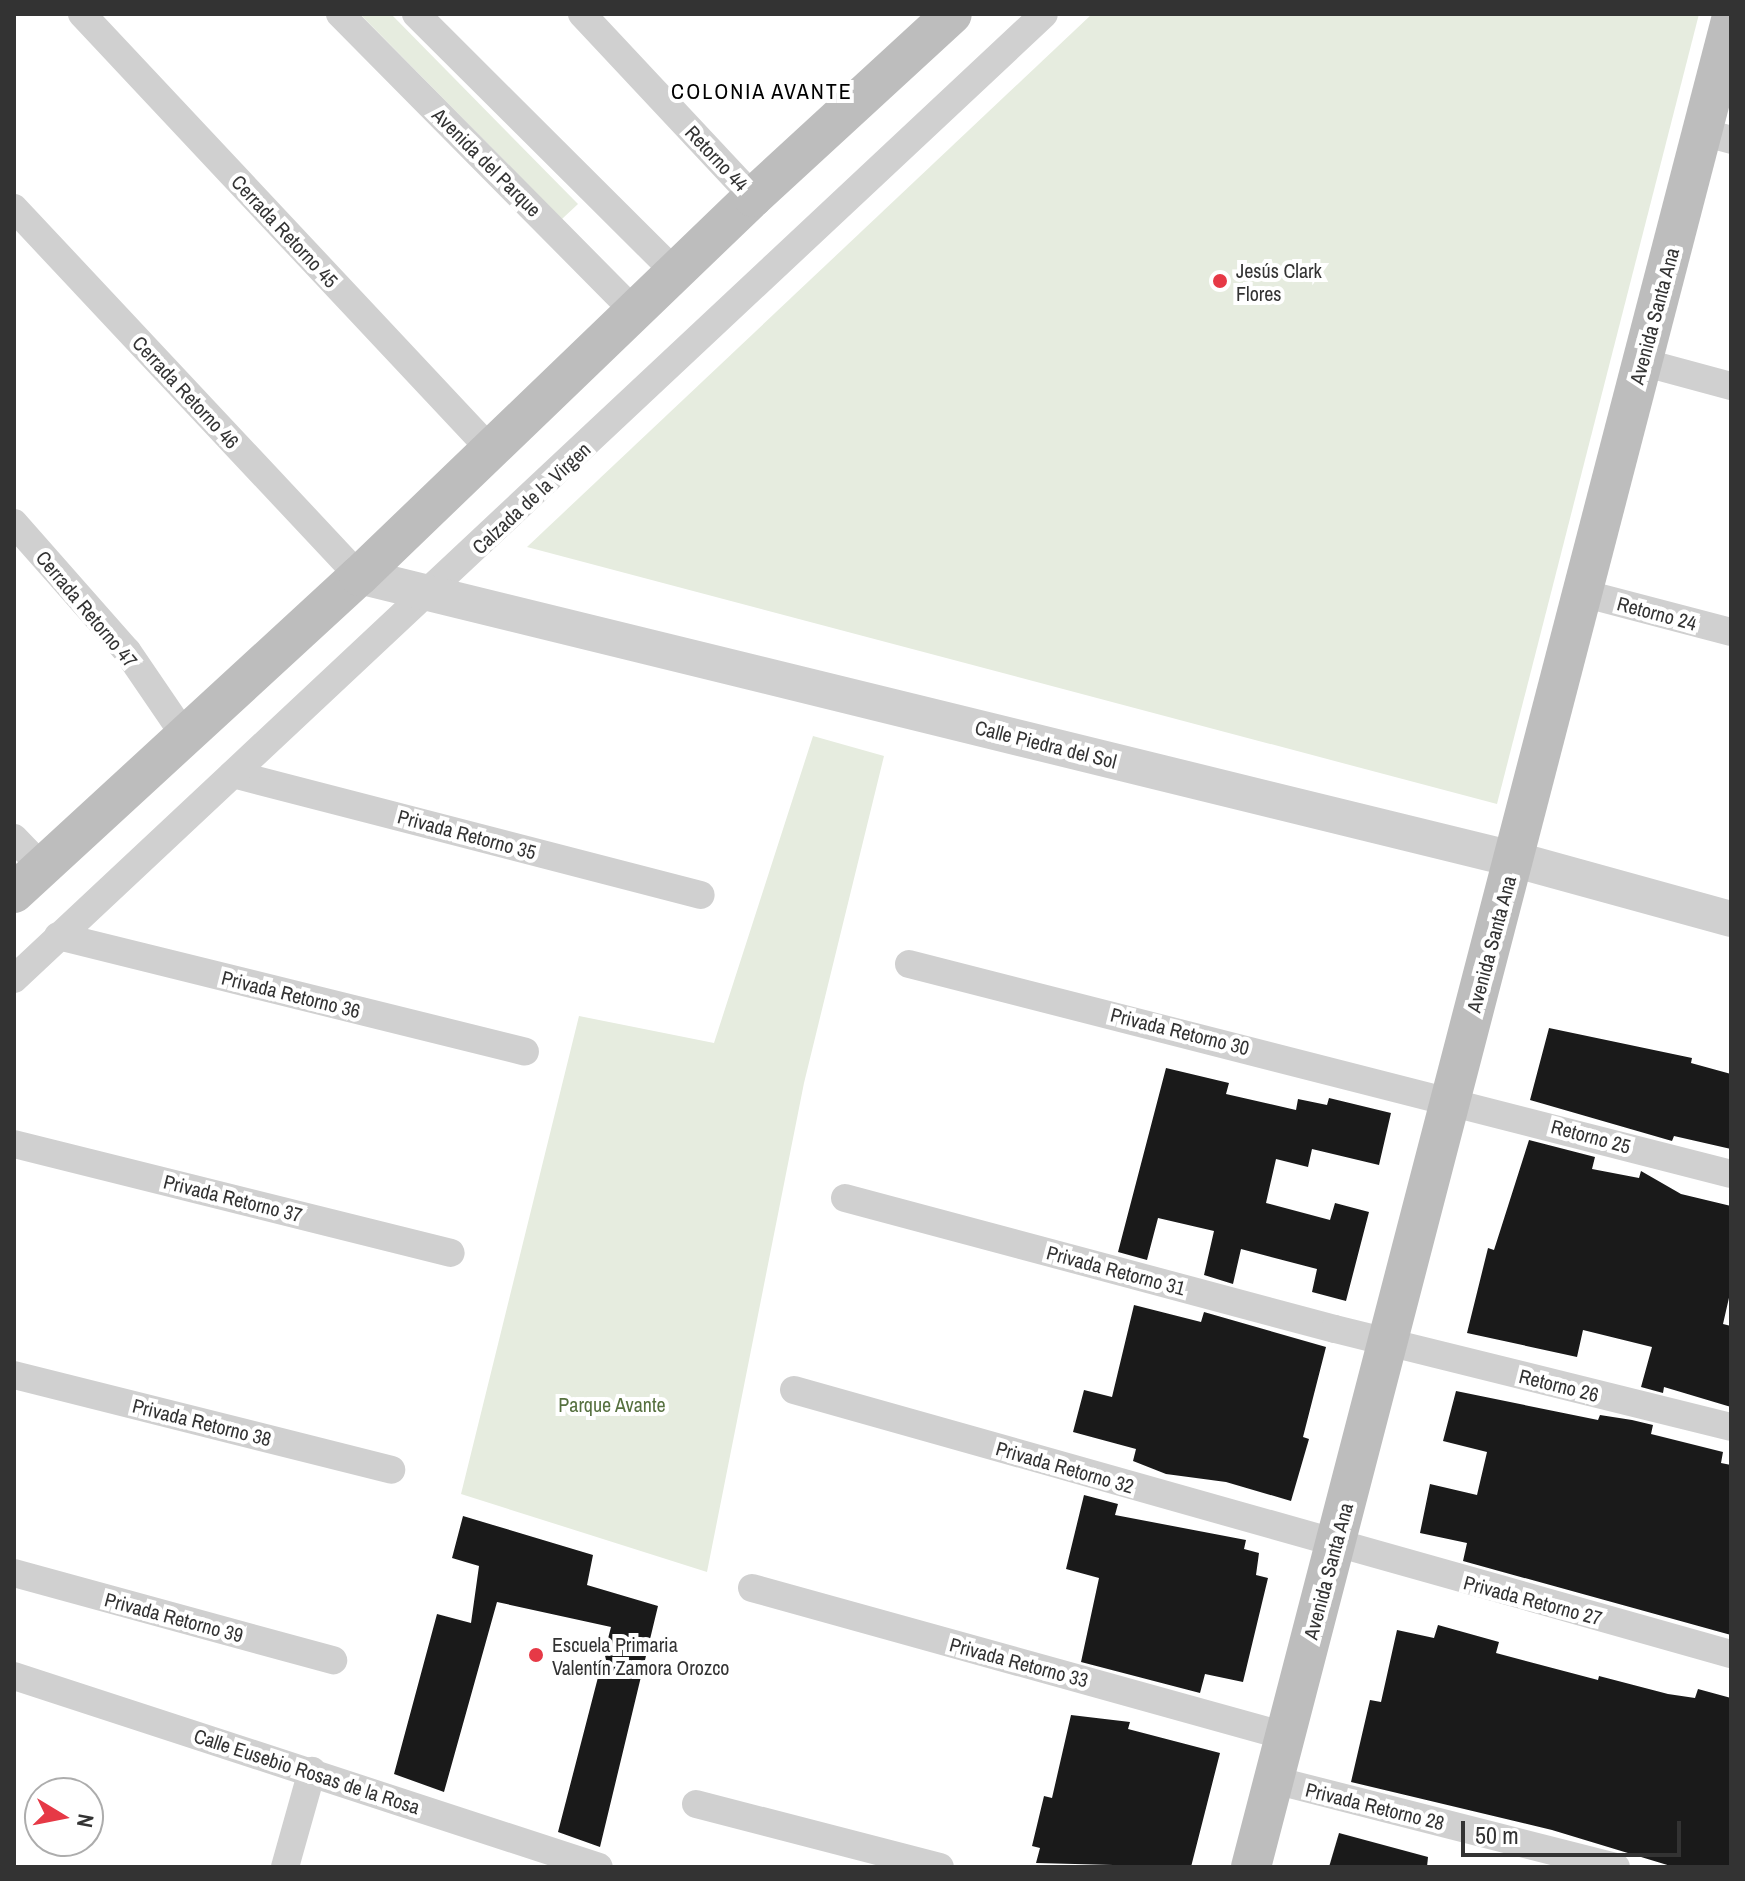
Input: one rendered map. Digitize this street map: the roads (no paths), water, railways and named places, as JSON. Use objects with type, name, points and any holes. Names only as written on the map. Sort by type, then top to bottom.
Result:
[{"type":"main road","points":[[28,880],[359,576],[753,197],[952,14]]},
{"type":"main road","name":"Avenida Santa Ana","points":[[1251,1867],[1642,362],[1716,136],[1731,20]]},
{"type":"street","name":"Cerrada Retorno 45","points":[[82,14],[489,448]]},
{"type":"street","name":"Avenida del Parque","points":[[340,14],[634,311]]},
{"type":"street","points":[[416,14],[675,272]]},
{"type":"street","name":"Retorno 44","points":[[582,14],[753,197]]},
{"type":"street","name":"Calzada de la Virgen","points":[[14,979],[431,593],[1044,14]]},
{"type":"street","name":"Cerrada Retorno 46","points":[[14,208],[359,576]]},
{"type":"street","points":[[1642,362],[1731,386]]},
{"type":"street","name":"Cerrada Retorno 47","points":[[14,523],[127,651],[185,736]]},
{"type":"street","name":"Calle Piedra del Sol","points":[[359,576],[1513,859],[1731,919]]},
{"type":"street","name":"Retorno 24","points":[[1582,593],[1731,632]]},
{"type":"street","name":"Privada Retorno 35","points":[[233,774],[701,895]]},
{"type":"street","points":[[14,838],[28,880]]},
{"type":"street","name":"Privada Retorno 36","points":[[58,936],[525,1052]]},
{"type":"street","name":"Privada Retorno 30","points":[[909,964],[1451,1098]]},
{"type":"street","name":"Retorno 25","points":[[1451,1098],[1731,1174]]},
{"type":"street","name":"Privada Retorno 37","points":[[14,1144],[451,1253]]},
{"type":"street","name":"Privada Retorno 31","points":[[845,1198],[1387,1342]]},
{"type":"street","name":"Retorno 26","points":[[1387,1342],[1731,1427]]},
{"type":"street","name":"Privada Retorno 38","points":[[14,1375],[391,1470]]},
{"type":"street","name":"Privada Retorno 32","points":[[794,1390],[1335,1546]]},
{"type":"street","name":"Privada Retorno 27","points":[[1335,1546],[1731,1654]]},
{"type":"street","name":"Privada Retorno 39","points":[[14,1573],[333,1660]]},
{"type":"street","name":"Privada Retorno 33","points":[[752,1588],[1285,1736]]},
{"type":"street","name":"Calle Eusebio Rosas de la Rosa","points":[[14,1676],[599,1867]]},
{"type":"street","points":[[285,1867],[312,1771]]},
{"type":"street","name":"Privada Retorno 28","points":[[1274,1780],[1616,1867]]},
{"type":"street","points":[[696,1804],[940,1867]]},
{"type":"place","name":"Jesús Clark Flores","points":[[1220,281]]},
{"type":"place","name":"Escuela Primaria Valentín Zamora Orozco","points":[[536,1655]]},
{"type":"district","name":"COLONIA AVANTE","points":[[762,92]]},
{"type":"park label","name":"Parque Avante","points":[[612,1404]]}]
